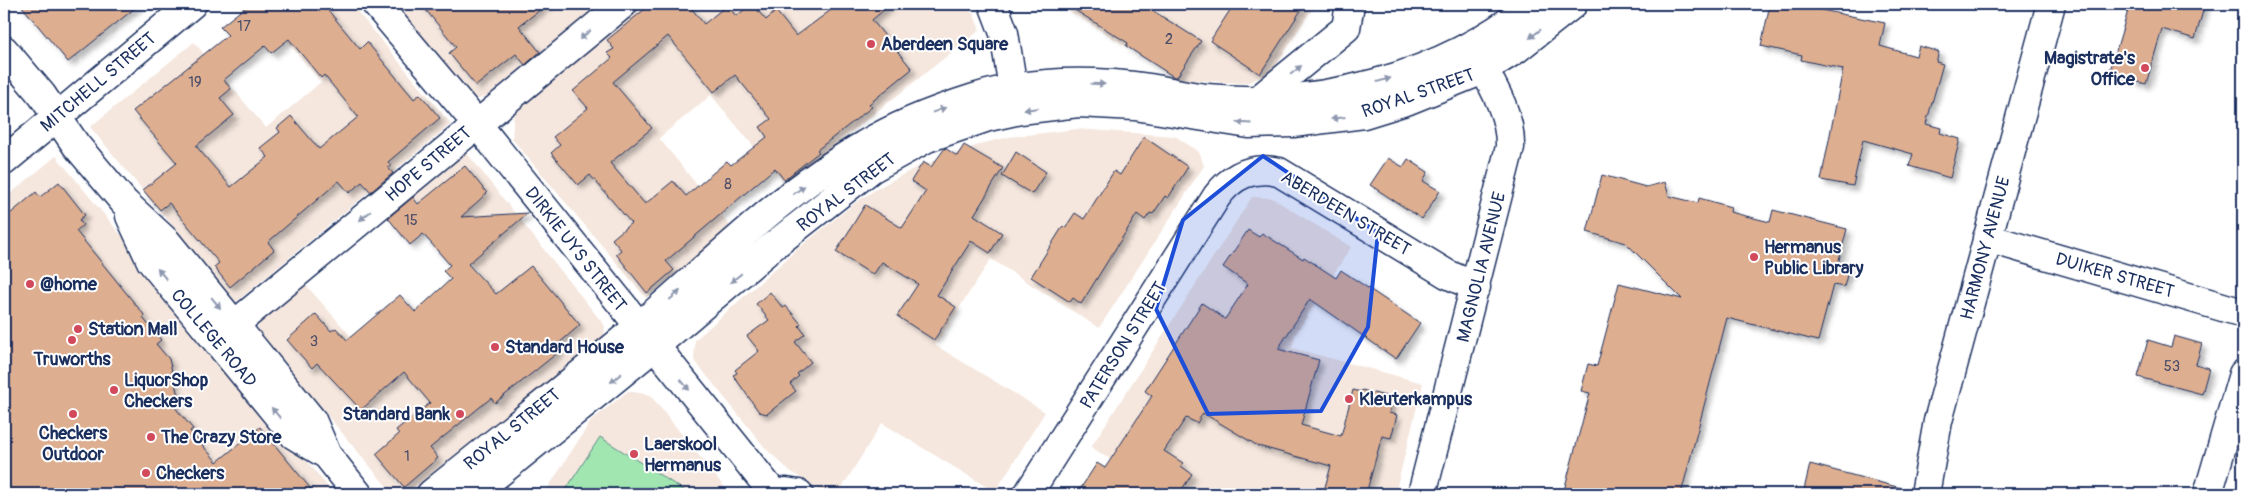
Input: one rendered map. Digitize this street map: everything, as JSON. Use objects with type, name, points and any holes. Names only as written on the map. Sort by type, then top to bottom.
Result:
[{"type":"street","name":"MITCHELL STREET","points":[[4,161],[192,4]]},
{"type":"street","name":"DIRKIE UYS STREET","points":[[376,4],[476,124],[774,494]]},
{"type":"street","name":"HOPE STREET","points":[[234,325],[622,4]]},
{"type":"street","points":[[993,4],[1004,34],[1014,88]]},
{"type":"street","name":"ROYAL STREET","points":[[473,494],[646,337],[777,206],[848,154],[907,123],[960,103],[1014,88],[1044,84],[1116,85],[1202,97],[1258,100],[1334,92],[1367,85],[1433,62],[1470,46],[1495,31],[1532,4]]},
{"type":"street","name":"ROYAL STREET","points":[[432,494],[773,246],[871,169],[898,152],[957,126],[1020,110],[1088,103],[1135,106],[1249,124],[1317,121],[1386,108],[1483,70],[1515,50],[1573,4]]},
{"type":"street","name":"HARMONY AVENUE","points":[[1925,494],[1938,421],[2051,4]]},
{"type":"street","points":[[1258,100],[1348,16]]},
{"type":"street","name":"MAGNOLIA AVENUE","points":[[1422,494],[1510,147],[1509,127],[1501,102],[1470,46]]},
{"type":"street","name":"COLLEGE ROAD","points":[[4,50],[42,95],[76,145],[124,202],[167,242],[312,420],[327,455],[358,494]]},
{"type":"street","name":"ABERDEEN STREET","points":[[1217,196],[1235,177],[1247,172],[1257,169],[1279,172],[1447,274],[1476,287]]},
{"type":"street","name":"PATERSON STREET","points":[[1028,494],[1217,196]]},
{"type":"street","name":"COLLEGE ROAD","points":[[124,202],[151,261],[294,434],[327,455]]},
{"type":"street","name":"DUIKER STREET","points":[[1987,238],[2243,313]]},
{"type":"street","points":[[2208,494],[2243,374]]},
{"type":"street","points":[[781,494],[786,492],[798,494]]},
{"type":"highlighted area","points":[[1263,156],[1378,233],[1368,327],[1321,411],[1208,414],[1156,309],[1183,220]]},
{"type":"shaded area","points":[[256,4],[351,4],[451,124],[236,302],[90,127],[194,42],[266,128],[321,82]]},
{"type":"shaded area","points":[[393,4],[601,4],[487,96],[478,99],[472,97]]},
{"type":"shaded area","points":[[645,4],[964,4],[973,13],[980,30],[785,184],[711,95],[659,138],[731,227],[646,298],[512,139],[514,112]]},
{"type":"shaded area","points":[[1058,4],[1315,4],[1272,72],[1249,82],[1240,83],[1178,79]]},
{"type":"shaded area","points":[[1077,129],[1175,136],[1199,152],[1204,166],[1099,328],[991,259],[935,345],[1045,412],[995,492],[882,423],[838,494],[826,494],[790,471],[767,450],[694,360],[695,340],[800,247],[855,203],[878,188],[915,168],[984,143],[1009,137]]},
{"type":"shaded area","points":[[466,152],[605,326],[604,337],[406,494],[393,494],[257,331],[259,322],[305,284],[380,369],[486,282],[413,196]]},
{"type":"shaded area","name":"Station Mall","points":[[56,156],[334,494],[4,494],[4,199]]},
{"type":"shaded area","points":[[1252,197],[1272,198],[1351,247],[1295,335],[1292,348],[1423,383],[1395,494],[1164,494],[1091,447]]},
{"type":"shaded area","name":"Laerskool Hermanus","points":[[628,391],[650,395],[730,494],[544,494],[591,421]]},
{"type":"green space","points":[[600,437],[690,494],[563,494]]},
{"type":"building","points":[[20,4],[140,4],[68,62]]},
{"type":"building","points":[[249,4],[323,4],[360,49],[367,42],[414,99],[420,94],[440,118],[388,162],[391,166],[388,168],[393,173],[371,192],[362,182],[349,193],[339,181],[268,242],[274,250],[230,287],[214,267],[219,263],[169,203],[160,210],[143,190],[177,163],[133,111],[228,35],[220,27]],"holes":[[[289,39],[321,78],[324,75],[358,117],[319,149],[291,116],[277,128],[280,132],[260,148],[268,157],[231,187],[196,146],[234,115],[220,98],[231,89],[224,80],[265,46],[271,53]]]},
{"type":"building","points":[[421,4],[548,4],[519,26],[540,52],[525,65],[516,54],[476,86],[449,53],[456,47]]},
{"type":"building","points":[[651,4],[688,4],[704,24],[727,5],[736,16],[752,4],[766,20],[776,11],[796,36],[839,4],[891,4],[872,20],[912,69],[869,104],[872,107],[817,150],[819,152],[784,180],[775,168],[666,261],[674,270],[647,293],[616,254],[621,250],[612,239],[631,223],[590,175],[578,185],[551,153],[560,145],[553,137],[588,108],[573,91],[612,58],[607,53],[614,49],[607,40]],"holes":[[[668,36],[714,92],[735,75],[771,119],[760,127],[767,137],[731,165],[727,161],[686,196],[673,181],[645,204],[610,163],[652,128],[613,82]]]},
{"type":"building","points":[[1065,4],[1142,4],[1201,41],[1177,77],[1174,77],[1126,46],[1128,43]]},
{"type":"building","points":[[1234,4],[1305,4],[1260,74],[1210,41]]},
{"type":"building","points":[[1770,4],[1813,4],[1812,8],[1885,23],[1880,46],[1916,56],[1919,46],[1939,52],[1936,62],[1943,64],[1926,124],[1941,128],[1940,133],[1960,139],[1950,178],[1909,166],[1913,154],[1863,140],[1853,186],[1821,180],[1843,69],[1801,60],[1802,55],[1761,46]]},
{"type":"building","points":[[2130,4],[2205,4],[2195,39],[2162,29],[2146,84],[2109,74]]},
{"type":"building","points":[[1144,137],[1188,167],[1168,198],[1165,196],[1153,214],[1150,213],[1145,220],[1137,214],[1081,304],[1073,298],[1070,302],[1031,277],[1063,226],[1065,228],[1075,213],[1084,219],[1114,171],[1120,175]]},
{"type":"building","points":[[964,145],[1003,168],[974,215],[1002,233],[990,253],[971,241],[937,295],[956,307],[934,340],[897,316],[918,284],[882,262],[873,275],[836,252],[865,205],[902,228],[926,191],[911,181],[923,162],[931,167],[945,148],[957,156]]},
{"type":"building","points":[[1016,152],[1046,172],[1032,194],[1002,176]]},
{"type":"building","points":[[1388,158],[1403,167],[1408,159],[1428,172],[1423,181],[1440,191],[1422,219],[1370,185]]},
{"type":"building","points":[[465,166],[487,193],[461,217],[528,213],[468,264],[496,294],[531,266],[580,325],[557,345],[561,350],[495,403],[491,398],[430,448],[438,458],[404,487],[376,454],[399,434],[396,430],[430,403],[404,372],[361,410],[317,363],[312,368],[287,340],[316,314],[331,331],[336,328],[347,340],[400,295],[415,312],[451,279],[443,271],[450,265],[423,234],[410,245],[388,218],[413,197],[418,204]]},
{"type":"building","points":[[1602,175],[1646,187],[1665,182],[1669,196],[1698,203],[1699,198],[1731,207],[1730,212],[1770,222],[1773,210],[1847,229],[1838,264],[1849,267],[1844,287],[1833,285],[1818,341],[1727,318],[1681,494],[1563,494],[1590,393],[1581,391],[1588,364],[1597,366],[1619,283],[1682,299],[1626,243],[1587,232]]},
{"type":"building","name":"Station Mall","points":[[59,182],[85,215],[79,220],[83,225],[76,231],[145,316],[143,318],[161,340],[156,344],[169,359],[179,400],[173,405],[193,429],[190,431],[217,462],[260,427],[315,494],[4,494],[4,219],[36,192],[40,197]]},
{"type":"building","points":[[1248,230],[1259,237],[1262,233],[1336,278],[1341,270],[1420,323],[1396,359],[1310,299],[1278,349],[1319,360],[1301,425],[1341,436],[1353,390],[1361,392],[1362,390],[1393,398],[1389,413],[1397,415],[1391,438],[1382,436],[1366,494],[1323,494],[1331,466],[1258,446],[1203,413],[1197,423],[1186,418],[1164,451],[1183,463],[1181,466],[1192,474],[1179,494],[1077,494],[1097,463],[1105,468],[1152,396],[1145,391],[1202,303],[1225,319],[1248,284],[1223,267]]},
{"type":"building","points":[[770,292],[783,308],[786,306],[801,324],[799,326],[805,334],[795,342],[811,362],[797,374],[799,376],[790,384],[796,391],[767,414],[759,412],[733,375],[737,373],[735,370],[759,351],[747,336],[769,320],[756,304]]},
{"type":"building","points":[[2174,336],[2202,344],[2196,364],[2209,368],[2202,394],[2138,377],[2148,340],[2171,347]]},
{"type":"building","points":[[1810,464],[1901,488],[1900,494],[1803,494]]},
{"type":"place","name":"Aberdeen Square","points":[[871,44]]},
{"type":"place","name":"Magistrate's Office","points":[[2145,68]]},
{"type":"place","name":"Hermanus Public Library","points":[[1754,257]]},
{"type":"place","name":"@home","points":[[30,284]]},
{"type":"place","name":"Station Mall","points":[[78,329]]},
{"type":"place","name":"Truworths","points":[[72,340]]},
{"type":"place","name":"Standard House","points":[[495,347]]},
{"type":"place","name":"LiquorShop Checkers","points":[[114,390]]},
{"type":"place","name":"Kleuterkampus","points":[[1349,399]]},
{"type":"place","name":"Checkers Outdoor","points":[[73,414]]},
{"type":"place","name":"Standard Bank","points":[[460,414]]},
{"type":"place","name":"The Crazy Store","points":[[151,437]]},
{"type":"place","name":"Laerskool Hermanus","points":[[634,454]]},
{"type":"place","name":"Checkers","points":[[146,473]]}]
